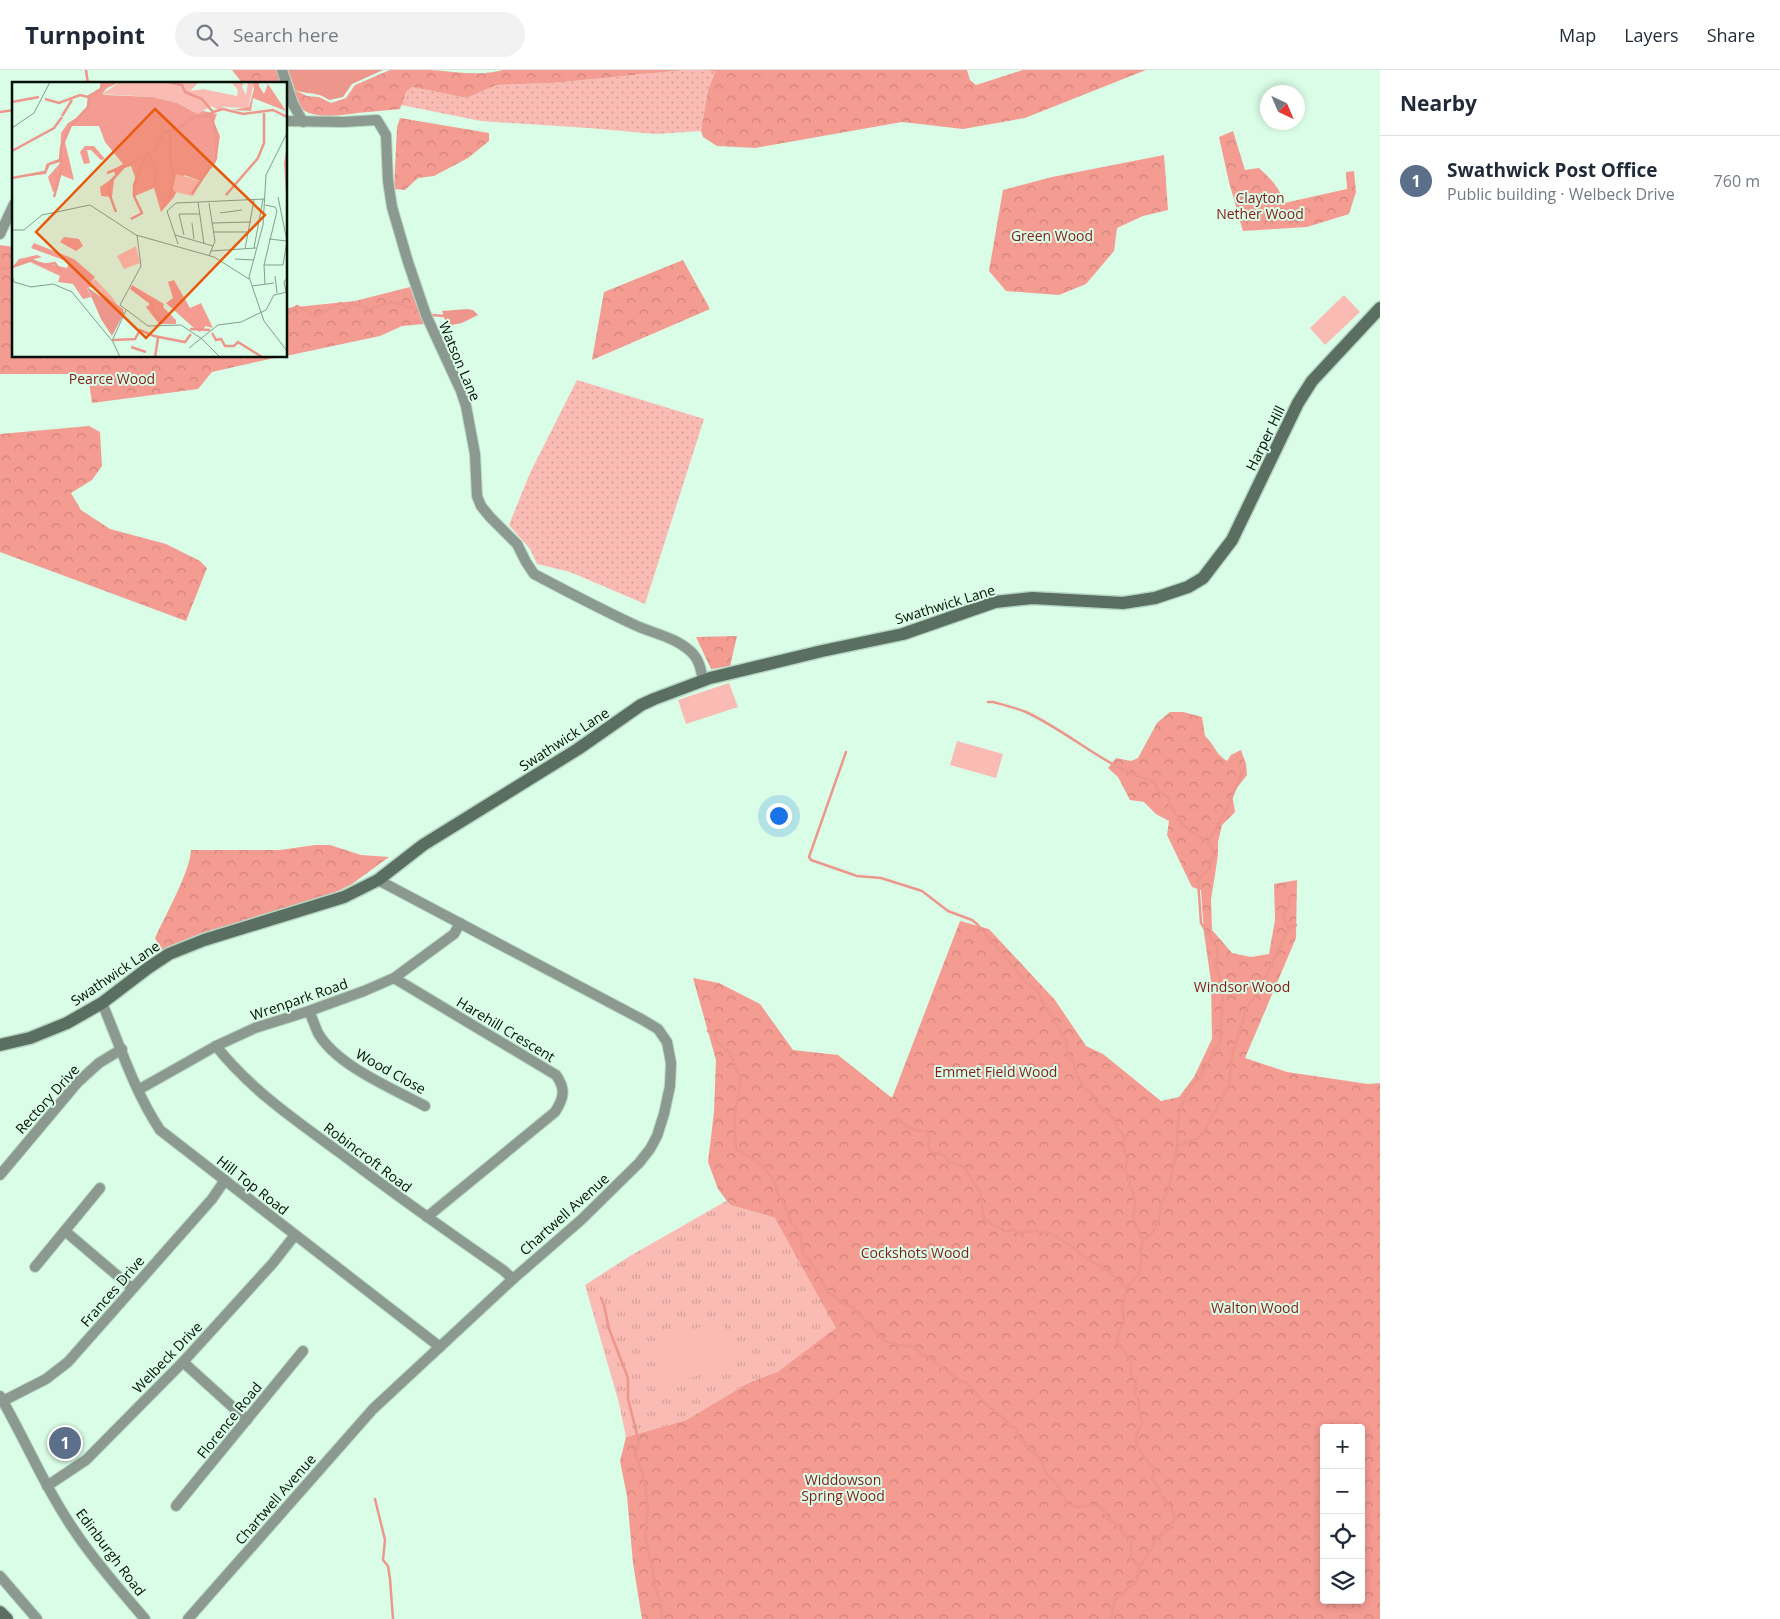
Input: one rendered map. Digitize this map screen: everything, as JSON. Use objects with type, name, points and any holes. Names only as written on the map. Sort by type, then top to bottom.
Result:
[{"type":"street","points":[[290,108],[303,122]]},
{"type":"street","name":"Watson Lane","points":[[288,121],[343,122],[377,120],[386,134],[388,181],[392,207],[426,315],[462,391],[475,454],[477,496],[481,506],[517,544],[534,574],[639,626],[671,638],[697,658],[701,667],[703,681]]},
{"type":"street","points":[[0,234],[12,208]]},
{"type":"street","name":"Harper Hill","points":[[1188,588],[1203,578],[1232,540],[1298,403],[1312,381],[1380,308]]},
{"type":"street","name":"Swathwick Lane","points":[[0,1045],[30,1038],[67,1023],[102,1003],[169,954],[204,940],[344,897],[378,880],[423,845],[578,749],[641,705],[703,681],[822,651],[903,634],[994,602],[1032,598],[1123,603],[1155,598],[1188,588]]},
{"type":"street","name":"Chartwell Avenue","points":[[188,1619],[373,1409],[512,1279],[581,1220],[639,1163],[657,1136],[664,1114],[670,1086],[671,1063],[667,1042],[658,1029],[378,880]]},
{"type":"street","name":"Wrenpark Road","points":[[138,1090],[216,1046],[255,1028],[310,1011],[394,978],[454,934],[460,923]]},
{"type":"street","name":"Harehill Crescent","points":[[394,978],[556,1075],[562,1084],[562,1102],[555,1112],[427,1218]]},
{"type":"street","name":"Hill Top Road","points":[[102,1003],[138,1090],[160,1130],[440,1347]]},
{"type":"street","name":"Wood Close","points":[[310,1011],[318,1033],[345,1062],[425,1106]]},
{"type":"street","name":"Robincroft Road","points":[[216,1046],[264,1097],[427,1218],[503,1270],[512,1279]]},
{"type":"street","name":"Rectory Drive","points":[[0,1175],[78,1082],[99,1063],[122,1049]]},
{"type":"street","name":"Frances Drive","points":[[2,1398],[46,1379],[68,1362],[212,1199],[225,1180]]},
{"type":"street","points":[[35,1267],[100,1188]]},
{"type":"street","points":[[65,1231],[132,1288]]},
{"type":"street","name":"Welbeck Drive","points":[[47,1486],[86,1460],[183,1362],[273,1263],[295,1234]]},
{"type":"street","name":"Florence Road","points":[[176,1506],[303,1351]]},
{"type":"street","points":[[183,1362],[247,1420]]},
{"type":"street","name":"Edinburgh Road","points":[[2,1398],[47,1486],[76,1533],[145,1619]]},
{"type":"street","points":[[0,1576],[37,1619]]},
{"type":"street","points":[[0,1612],[7,1619]]},
{"type":"green space","points":[[232,70],[278,70],[282,82],[241,82]]},
{"type":"green space","points":[[390,70],[484,73],[503,70],[685,70],[553,83],[496,85],[467,98],[412,87],[406,92],[400,109],[328,116],[308,113],[296,101],[295,90],[307,96],[319,97],[331,103],[346,98],[355,85]]},
{"type":"green space","points":[[685,70],[715,72],[708,90],[701,131],[656,134],[481,121],[401,105],[406,92],[412,87],[467,98],[496,85],[553,83]]},
{"type":"green space","points":[[707,70],[967,70],[970,80],[976,85],[1023,70],[1146,70],[1025,118],[963,129],[902,122],[755,148],[717,146],[703,137],[701,131],[708,90],[715,72]]},
{"type":"green space","points":[[400,118],[489,133],[489,141],[468,158],[434,176],[418,178],[405,190],[394,189],[397,127]]},
{"type":"green space","name":"Clayton Nether Wood","points":[[1233,131],[1245,170],[1259,168],[1277,188],[1284,203],[1347,189],[1346,172],[1354,171],[1356,192],[1349,214],[1307,227],[1243,231],[1219,137]]},
{"type":"green space","name":"Green Wood","points":[[1164,155],[1168,210],[1143,216],[1117,228],[1114,251],[1086,284],[1059,295],[1006,291],[989,271],[1003,190],[1052,177]]},
{"type":"green space","name":"Pearce Wood","points":[[0,245],[12,247],[12,358],[274,358],[212,372],[198,389],[92,403],[88,374],[0,374]]},
{"type":"green space","points":[[683,260],[710,309],[592,360],[604,292]]},
{"type":"green space","points":[[410,287],[424,324],[402,326],[380,336],[288,356],[288,308],[355,301]]},
{"type":"green space","points":[[1344,295],[1360,312],[1325,345],[1310,328]]},
{"type":"green space","points":[[577,380],[704,419],[645,604],[570,572],[537,564],[530,549],[509,525],[530,473]]},
{"type":"green space","points":[[89,426],[100,432],[102,466],[92,480],[71,493],[81,510],[110,529],[166,544],[200,561],[207,568],[186,621],[0,552],[0,434]]},
{"type":"green space","points":[[737,636],[730,666],[711,669],[696,637]]},
{"type":"green space","points":[[729,683],[738,707],[686,724],[678,700]]},
{"type":"green space","points":[[1170,712],[1183,712],[1202,717],[1205,736],[1220,756],[1227,761],[1231,755],[1241,750],[1246,764],[1247,775],[1232,794],[1235,812],[1222,825],[1211,900],[1212,930],[1232,953],[1251,957],[1269,954],[1275,920],[1274,884],[1297,880],[1296,938],[1245,1058],[1287,1072],[1368,1084],[1380,1083],[1380,1619],[642,1619],[633,1563],[627,1496],[620,1461],[626,1437],[686,1420],[748,1383],[779,1371],[775,1218],[730,1205],[718,1189],[708,1162],[714,1112],[716,1060],[693,978],[719,983],[760,1004],[793,1050],[838,1055],[892,1098],[960,921],[989,929],[1055,1000],[1086,1046],[1103,1054],[1161,1101],[1179,1097],[1194,1077],[1212,1039],[1211,981],[1204,933],[1201,890],[1192,887],[1167,835],[1169,821],[1156,814],[1144,802],[1130,800],[1118,777],[1108,768],[1116,758],[1131,761],[1138,758],[1157,723]]},
{"type":"green space","points":[[957,741],[1003,754],[996,778],[950,765]]},
{"type":"green space","points":[[330,845],[361,855],[389,857],[352,884],[330,895],[203,933],[162,951],[155,938],[182,882],[191,850],[280,850]]},
{"type":"green space","points":[[726,1201],[730,1205],[775,1218],[836,1328],[779,1371],[748,1383],[686,1420],[626,1437],[619,1403],[585,1285],[630,1256]]},
{"type":"green space","points":[[721,1319],[736,1361],[664,1388],[649,1346]]},
{"type":"shaded area","points":[[288,70],[383,70],[352,84],[343,97],[329,100],[320,95],[295,90]]},
{"type":"shaded area","points":[[473,310],[478,315],[462,323],[447,326],[442,311]]},
{"type":"waterway","points":[[86,70],[88,82]]},
{"type":"waterway","points":[[0,112],[12,110]]},
{"type":"waterway","points":[[0,269],[12,267]]},
{"type":"waterway","points":[[288,312],[297,306],[315,316],[340,303],[348,308],[351,303],[369,309],[392,302],[413,308]]},
{"type":"waterway","points":[[430,313],[432,315],[444,316]]},
{"type":"waterway","points":[[988,702],[1026,712],[1121,769],[1155,782],[1157,790],[1169,798],[1169,804],[1184,826],[1208,843],[1214,852],[1210,868],[1198,880],[1201,923],[1217,948],[1218,956],[1215,963],[1223,984],[1220,1044],[1212,1052],[1213,1054],[1201,1077],[1195,1081],[1186,1094],[1178,1125],[1177,1148],[1168,1189],[1156,1226],[1151,1234],[1143,1240]]},
{"type":"waterway","points":[[846,752],[809,857],[811,860],[857,876],[881,878],[922,891],[948,911],[972,920],[977,924],[1027,983],[1038,991],[1040,998],[1066,1040],[1068,1055],[1084,1088],[1091,1092],[1096,1103],[1114,1119],[1118,1129],[1124,1136],[1127,1161],[1125,1171],[1130,1179],[1130,1187],[1133,1191],[1135,1205],[1133,1217],[1143,1240],[1140,1271],[1127,1288],[1122,1307],[1124,1321],[1117,1337],[1118,1343],[1130,1359],[1132,1376],[1136,1380],[1135,1393],[1139,1401],[1142,1424],[1136,1437],[1136,1443],[1141,1453],[1155,1469],[1152,1479],[1160,1489],[1159,1493],[1170,1505],[1175,1518],[1170,1528],[1155,1539],[1152,1548],[1139,1567],[1137,1580],[1115,1600],[1111,1619]]},
{"type":"waterway","points":[[1208,843],[1228,806],[1244,768]]},
{"type":"waterway","points":[[1178,1146],[1198,1138],[1205,1130],[1229,1085],[1233,1051],[1245,1010],[1259,990],[1289,928],[1283,917],[1289,906],[1290,896]]},
{"type":"waterway","points":[[1289,928],[1296,925]]},
{"type":"waterway","points":[[708,1031],[714,1033],[717,1042],[730,1053],[741,1080],[734,1119],[736,1148],[761,1164],[774,1180],[778,1194],[784,1203],[791,1222],[800,1233],[803,1254],[814,1266],[827,1290],[853,1308],[885,1341],[914,1347],[960,1381],[967,1383],[987,1405],[1005,1419],[1010,1427],[1016,1428],[1018,1437],[1041,1460],[1045,1472],[1056,1483],[1068,1504],[1077,1507],[1098,1505],[1105,1512],[1106,1517],[1119,1526],[1123,1534],[1131,1539],[1131,1559],[1139,1567]]},
{"type":"waterway","points":[[897,1118],[910,1128],[926,1131],[930,1136],[928,1145],[930,1151],[945,1156],[949,1162],[964,1167],[980,1192],[984,1220],[1007,1232],[1012,1229],[1020,1233],[1036,1231],[1052,1234],[1087,1259],[1109,1271],[1127,1288]]},
{"type":"waterway","points":[[601,1298],[609,1329],[628,1378],[628,1399],[639,1442],[635,1454],[644,1477],[648,1510],[645,1535],[657,1593],[661,1603],[662,1619]]},
{"type":"waterway","points":[[375,1499],[385,1540],[383,1560],[388,1566],[393,1619]]},
{"type":"place","name":"Swathwick Post Office","points":[[65,1443]]},
{"type":"park label","name":"Windsor Wood","points":[[1242,986]]},
{"type":"park label","name":"Emmet Field Wood","points":[[996,1071]]},
{"type":"park label","name":"Cockshots Wood","points":[[915,1252]]},
{"type":"park label","name":"Walton Wood","points":[[1255,1307]]},
{"type":"park label","name":"Widdowson Spring Wood","points":[[843,1488]]}]
